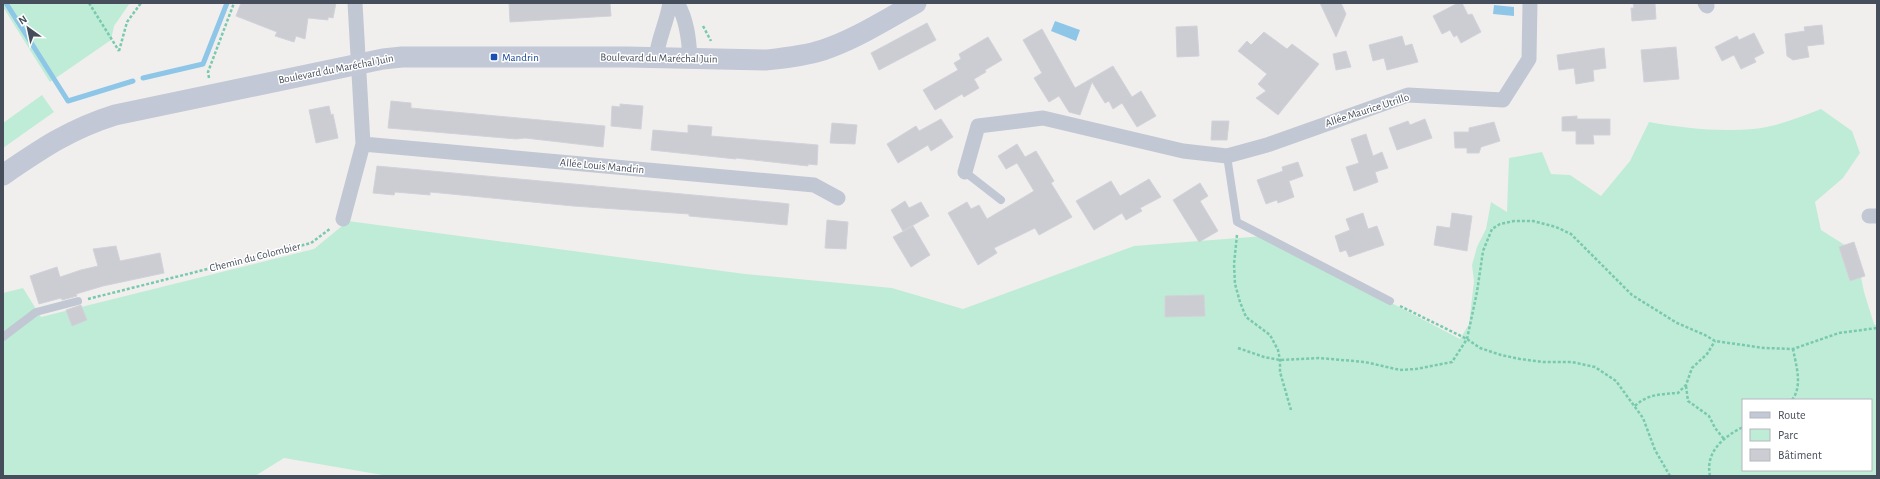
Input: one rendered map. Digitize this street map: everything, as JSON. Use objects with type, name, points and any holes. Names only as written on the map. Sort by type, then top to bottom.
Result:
[{"type":"main road","name":"Boulevard du Maréchal Juin","points":[[3,175],[64,135],[89,123],[115,114],[383,59],[402,57],[690,58],[766,60],[797,56],[822,50],[855,37],[916,3]]},
{"type":"street","points":[[342,219],[363,144],[355,3]]},
{"type":"street","points":[[656,58],[658,43],[665,26],[670,3]]},
{"type":"street","points":[[677,3],[681,10],[689,40],[690,58]]},
{"type":"street","name":"Allée Maurice Utrillo","points":[[965,172],[978,126],[1044,118],[1182,151],[1227,156],[1267,145],[1408,95],[1503,100],[1529,59],[1530,3]]},
{"type":"street","name":"Allée Louis Mandrin","points":[[363,144],[814,186],[838,198]]},
{"type":"lane","points":[[1227,156],[1237,222],[1390,300]]},
{"type":"lane","name":"Allée Maurice Utrillo","points":[[965,172],[1001,200]]},
{"type":"lane","points":[[3,337],[36,312],[78,301]]},
{"type":"path","points":[[89,3],[119,51],[127,22],[141,3]]},
{"type":"path","points":[[212,94],[208,72],[234,3]]},
{"type":"path","name":"Chemin du Colombier","points":[[78,301],[311,243],[342,219]]},
{"type":"path","points":[[1238,348],[1264,358],[1280,360],[1319,358],[1365,362],[1400,370],[1416,369],[1452,362],[1468,339],[1483,251],[1492,229],[1500,224],[1514,220],[1533,221],[1556,227],[1572,234],[1632,295],[1677,323],[1715,341],[1764,348],[1793,349],[1839,332],[1877,328]]},
{"type":"path","points":[[1237,222],[1234,264],[1235,284],[1240,302],[1246,317],[1270,335],[1278,350],[1280,372],[1291,410]]},
{"type":"path","points":[[1390,300],[1468,339],[1480,348],[1520,359],[1543,362],[1572,362],[1595,367],[1616,381],[1635,406],[1643,418],[1655,450],[1670,476]]},
{"type":"path","points":[[1715,341],[1707,354],[1692,368],[1686,385],[1688,401],[1709,416],[1715,428],[1724,439]]},
{"type":"path","points":[[1793,349],[1798,385],[1793,399]]},
{"type":"path","points":[[1635,406],[1642,399],[1660,394],[1678,392],[1686,385]]},
{"type":"path","points":[[1710,476],[1708,465],[1713,452],[1727,435],[1742,428]]},
{"type":"green space","points":[[3,3],[130,3],[114,26],[111,40],[50,82],[3,7]]},
{"type":"green space","points":[[42,95],[54,112],[3,148],[3,123]]},
{"type":"green space","points":[[1821,109],[1852,131],[1860,153],[1843,178],[1815,202],[1821,230],[1856,252],[1864,292],[1874,324],[1877,326],[1877,476],[388,476],[284,458],[255,476],[3,476],[3,293],[23,288],[41,317],[314,249],[348,221],[745,274],[892,288],[963,309],[1134,246],[1264,236],[1460,339],[1469,324],[1474,281],[1472,265],[1477,247],[1486,229],[1491,202],[1507,212],[1509,158],[1542,152],[1551,174],[1570,175],[1601,196],[1630,161],[1649,122],[1701,129],[1740,130],[1762,128],[1788,121]]},
{"type":"water","points":[[1494,5],[1514,7],[1514,16],[1493,14]]},
{"type":"water","points":[[1055,21],[1080,30],[1076,41],[1051,31]]},
{"type":"building","points":[[241,3],[336,3],[333,18],[328,17],[328,20],[308,18],[305,39],[296,36],[294,42],[275,36],[277,32],[236,16]]},
{"type":"building","points":[[509,3],[610,3],[611,16],[510,22]]},
{"type":"building","points":[[1320,3],[1341,3],[1346,14],[1336,37]]},
{"type":"building","points":[[1458,3],[1462,3],[1468,15],[1472,14],[1481,32],[1461,43],[1457,35],[1454,37],[1450,30],[1442,34],[1433,16]]},
{"type":"building","points":[[1633,3],[1655,3],[1656,19],[1632,21],[1631,8],[1634,8]]},
{"type":"building","points":[[927,23],[936,40],[879,70],[871,53]]},
{"type":"building","points":[[1822,25],[1824,44],[1807,46],[1809,57],[1793,60],[1787,56],[1785,34],[1805,31],[1804,27]]},
{"type":"building","points":[[1197,26],[1199,56],[1177,57],[1176,27]]},
{"type":"building","points":[[1042,29],[1075,88],[1113,66],[1132,97],[1141,91],[1156,116],[1137,127],[1122,103],[1113,109],[1109,101],[1105,103],[1092,82],[1080,115],[1069,112],[1059,96],[1049,102],[1034,78],[1042,73],[1023,40]]},
{"type":"building","points":[[1264,32],[1287,49],[1292,44],[1319,64],[1278,115],[1256,98],[1266,91],[1258,84],[1267,74],[1238,51],[1247,41],[1251,45]]},
{"type":"building","points":[[1754,33],[1764,53],[1754,58],[1756,62],[1741,69],[1734,55],[1722,61],[1715,47],[1737,36],[1739,40]]},
{"type":"building","points":[[1402,36],[1405,46],[1412,44],[1418,62],[1387,70],[1384,58],[1373,61],[1369,45]]},
{"type":"building","points":[[988,37],[1002,60],[985,70],[986,72],[974,79],[979,88],[964,97],[962,94],[935,110],[923,90],[958,70],[954,63],[961,59],[959,54]]},
{"type":"building","points":[[1676,47],[1679,79],[1644,82],[1641,50]]},
{"type":"building","points":[[1604,48],[1606,68],[1593,70],[1594,81],[1576,84],[1574,68],[1559,70],[1557,55]]},
{"type":"building","points":[[1346,51],[1351,67],[1336,70],[1333,54]]},
{"type":"building","points":[[391,101],[411,103],[411,108],[605,126],[603,147],[525,138],[516,139],[388,128]]},
{"type":"building","points":[[620,104],[643,106],[641,129],[611,126],[612,106],[620,107]]},
{"type":"building","points":[[329,106],[331,115],[333,114],[338,138],[316,143],[309,110]]},
{"type":"building","points":[[1577,116],[1577,119],[1610,119],[1610,135],[1593,135],[1594,144],[1576,144],[1576,131],[1562,131],[1562,117]]},
{"type":"building","points":[[941,119],[953,137],[931,151],[928,145],[898,163],[887,144],[916,126],[919,131]]},
{"type":"building","points":[[1425,119],[1432,138],[1397,150],[1389,128],[1408,121],[1410,125]]},
{"type":"building","points":[[1212,121],[1229,121],[1227,140],[1211,140]]},
{"type":"building","points":[[1494,122],[1500,141],[1481,147],[1479,153],[1467,153],[1467,148],[1455,148],[1454,132],[1469,132],[1469,128]]},
{"type":"building","points":[[832,123],[857,125],[855,144],[830,143]]},
{"type":"building","points":[[688,125],[712,127],[711,136],[818,145],[817,165],[808,164],[808,166],[651,150],[653,130],[688,133]]},
{"type":"building","points":[[1366,134],[1373,156],[1382,152],[1388,168],[1375,172],[1378,182],[1354,191],[1346,167],[1359,163],[1351,139]]},
{"type":"building","points":[[1017,144],[1025,157],[1036,151],[1054,181],[1051,183],[1072,217],[1039,235],[1035,228],[994,248],[997,253],[978,265],[948,213],[967,202],[971,209],[979,205],[987,219],[1034,191],[1017,163],[1006,169],[998,156]]},
{"type":"building","points":[[1298,162],[1303,176],[1289,181],[1294,197],[1278,203],[1277,200],[1266,204],[1257,180],[1283,171],[1282,167]]},
{"type":"building","points":[[377,166],[789,204],[787,225],[689,216],[689,214],[573,206],[430,192],[430,195],[395,192],[394,195],[373,193]]},
{"type":"building","points":[[1149,179],[1161,197],[1140,208],[1142,211],[1126,220],[1122,213],[1094,230],[1076,201],[1111,181],[1120,196]]},
{"type":"building","points":[[1200,183],[1208,196],[1200,201],[1218,231],[1199,242],[1173,200]]},
{"type":"building","points":[[905,201],[909,208],[921,202],[929,216],[903,231],[891,210]]},
{"type":"building","points":[[1363,213],[1368,229],[1377,226],[1384,245],[1349,257],[1346,250],[1340,252],[1335,236],[1350,230],[1346,219]]},
{"type":"building","points":[[1452,213],[1472,216],[1467,251],[1434,245],[1437,226],[1450,228]]},
{"type":"building","points":[[827,220],[848,222],[846,249],[825,248]]},
{"type":"building","points":[[913,226],[930,255],[911,267],[893,237]]},
{"type":"building","points":[[1854,242],[1865,276],[1850,281],[1839,247]]},
{"type":"building","points":[[116,246],[120,261],[160,253],[164,273],[103,286],[76,294],[77,296],[62,300],[61,298],[39,304],[30,276],[57,267],[60,277],[98,266],[93,249]]},
{"type":"building","points":[[1204,295],[1205,316],[1165,317],[1165,296]]},
{"type":"building","points":[[81,305],[87,320],[72,326],[66,310]]},
{"type":"waterway","points":[[6,3],[68,101],[133,81]]},
{"type":"waterway","points":[[143,78],[203,64],[227,3]]},
{"type":"place","name":"Mandrin","points":[[494,57]]}]
